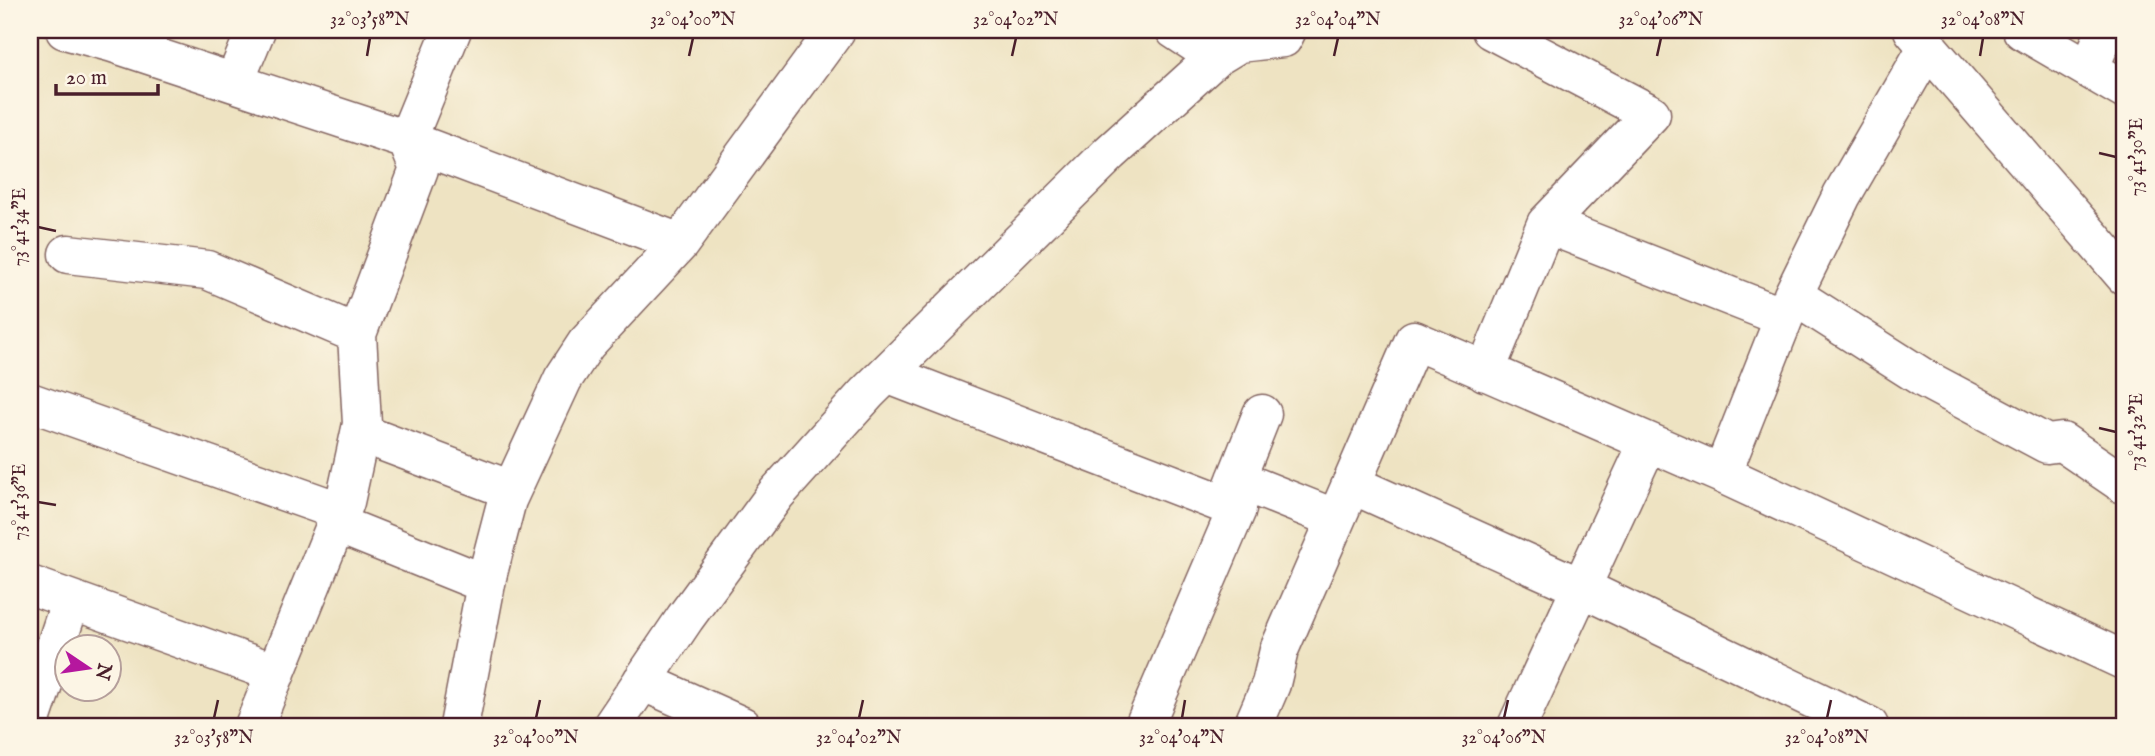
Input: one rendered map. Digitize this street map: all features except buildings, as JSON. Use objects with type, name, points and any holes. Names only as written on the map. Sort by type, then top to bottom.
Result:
[{"type":"street","points":[[65,30],[407,140],[680,243]]},
{"type":"street","points":[[234,83],[256,30]]},
{"type":"street","points":[[254,726],[339,518],[360,433],[362,400],[357,334],[419,169],[407,140],[452,30]]},
{"type":"street","points":[[459,726],[486,584],[511,490],[563,379],[586,344],[680,243],[836,30]]},
{"type":"street","points":[[1175,30],[1216,57]]},
{"type":"street","points":[[612,726],[776,494],[887,374],[1110,153],[1216,57],[1239,43],[1283,38],[1287,30]]},
{"type":"street","points":[[1485,372],[1546,225],[1651,114],[1491,30]]},
{"type":"street","points":[[2022,30],[2125,90]]},
{"type":"street","points":[[2089,69],[2106,30]]},
{"type":"street","points":[[1722,474],[1788,306],[1921,38],[2125,275]]},
{"type":"street","points":[[1546,225],[1788,306],[2047,444],[2062,442],[2125,485]]},
{"type":"street","points":[[68,254],[207,270],[357,334]]},
{"type":"street","points":[[1253,726],[1271,684],[1279,650],[1414,340],[1722,474],[2125,661]]},
{"type":"street","points":[[887,374],[1231,491],[1336,519]]},
{"type":"street","points":[[30,402],[339,518],[486,584]]},
{"type":"street","points":[[1144,726],[1237,509],[1231,491],[1262,414]]},
{"type":"street","points":[[360,433],[511,490]]},
{"type":"street","points":[[1517,726],[1647,443]]},
{"type":"street","points":[[1351,484],[1580,587],[1869,726]]},
{"type":"street","points":[[30,585],[276,673]]},
{"type":"street","points":[[30,723],[71,600]]},
{"type":"street","points":[[642,681],[741,726]]}]
